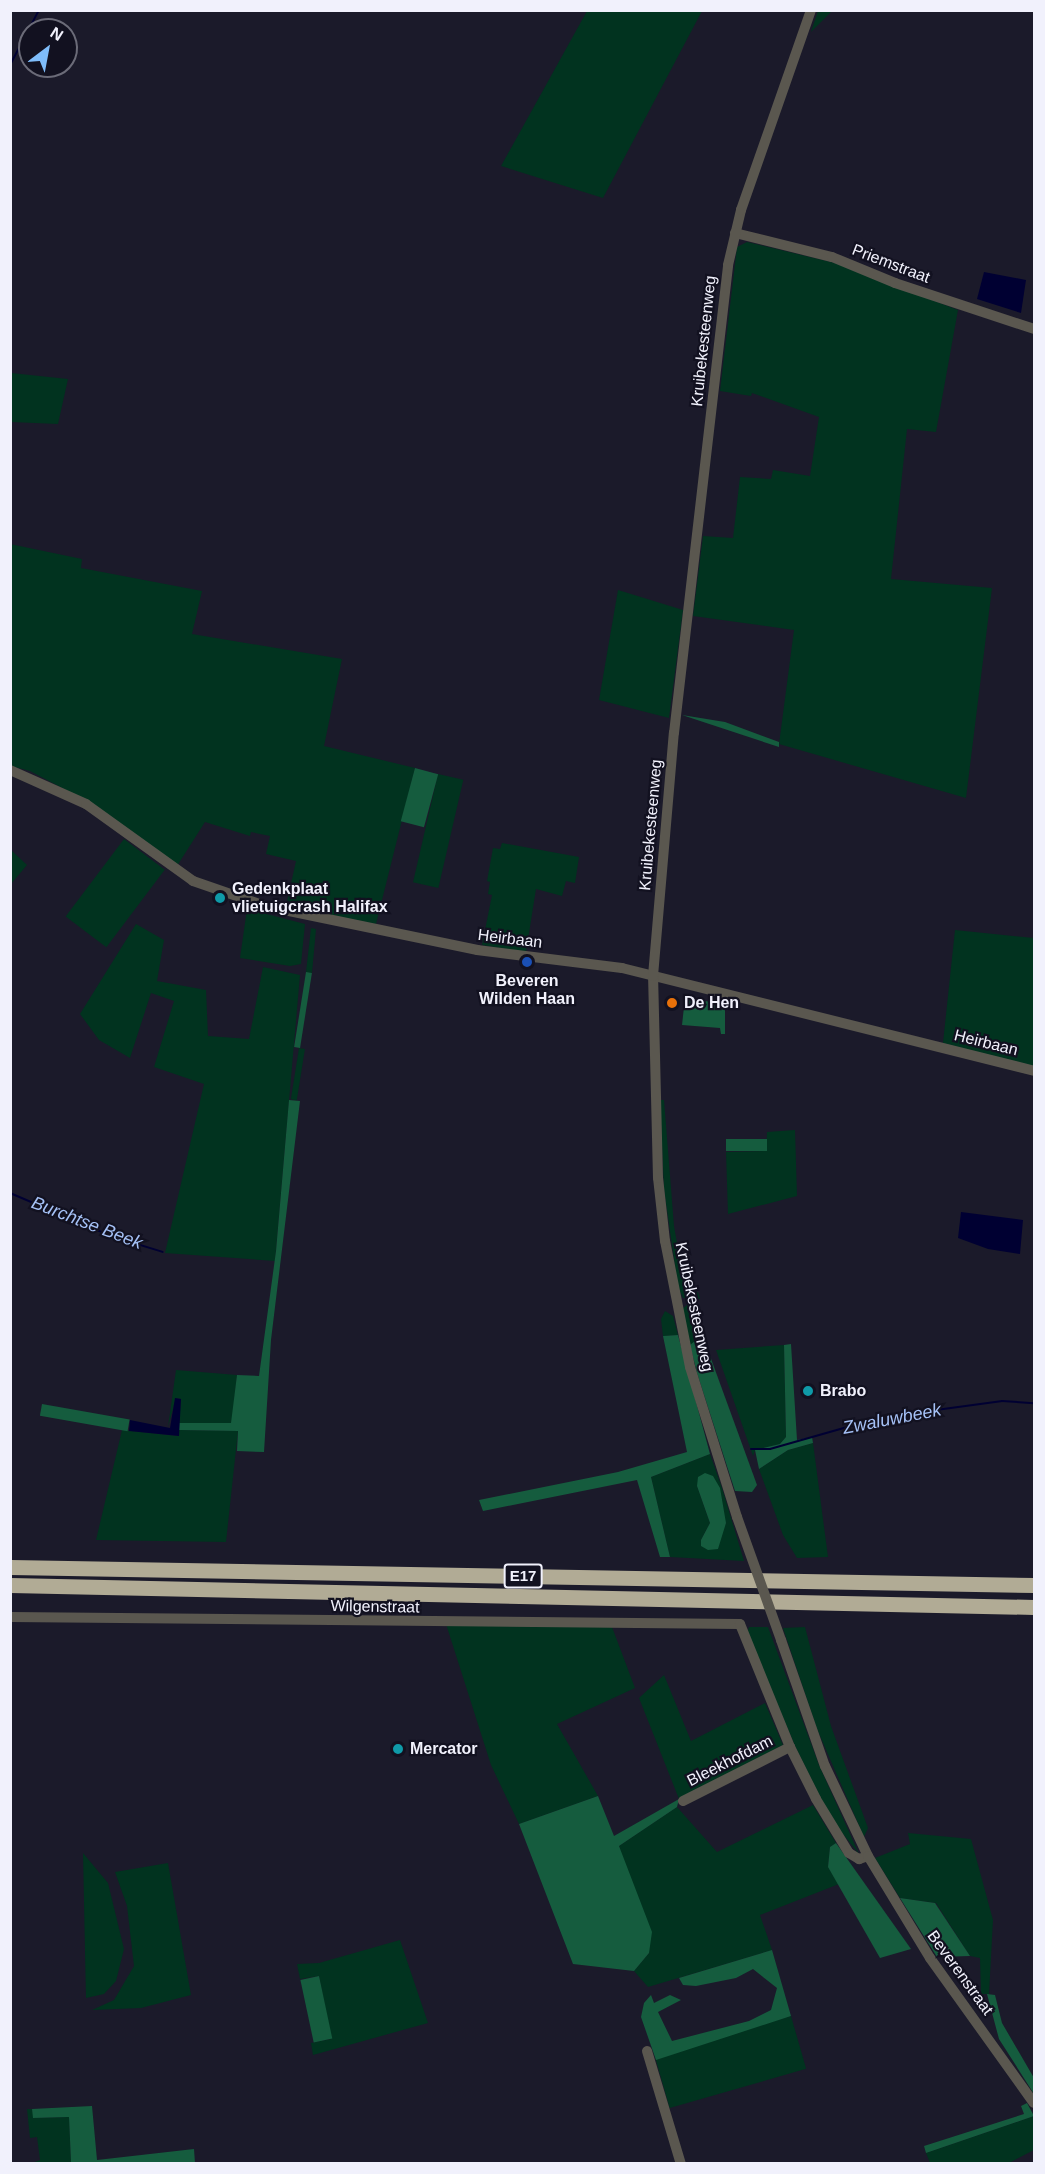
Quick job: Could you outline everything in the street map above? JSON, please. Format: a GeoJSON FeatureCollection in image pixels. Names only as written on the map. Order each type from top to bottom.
{"type":"FeatureCollection","features":[{"type":"Feature","properties":{"kind":"highway","name":"E17"},"geometry":{"type":"LineString","coordinates":[[10,1567],[1035,1585]]}},
{"type":"Feature","properties":{"kind":"highway","name":"E17"},"geometry":{"type":"LineString","coordinates":[[10,1585],[1035,1607]]}},
{"type":"Feature","properties":{"kind":"street","name":"Kruibekesteenweg"},"geometry":{"type":"LineString","coordinates":[[781,1640],[737,1517],[690,1367],[665,1241],[658,1178],[653,976],[674,733],[728,265],[735,233],[811,10]]}},
{"type":"Feature","properties":{"kind":"street","name":"Priemstraat"},"geometry":{"type":"LineString","coordinates":[[735,233],[832,257],[895,283],[1035,329]]}},
{"type":"Feature","properties":{"kind":"street","name":"Heirbaan"},"geometry":{"type":"LineString","coordinates":[[10,770],[62,790],[193,881],[230,896],[401,936],[477,950],[622,968],[1035,1071]]}},
{"type":"Feature","properties":{"kind":"street","name":"Wilgenstraat"},"geometry":{"type":"LineString","coordinates":[[10,1617],[740,1624],[789,1748]]}},
{"type":"Feature","properties":{"kind":"street","name":"Beverenstraat"},"geometry":{"type":"LineString","coordinates":[[781,1640],[825,1766],[868,1856],[930,1958],[1035,2103]]}},
{"type":"Feature","properties":{"kind":"street","name":"Bleekhofdam"},"geometry":{"type":"LineString","coordinates":[[683,1801],[789,1748]]}},
{"type":"Feature","properties":{"kind":"street"},"geometry":{"type":"LineString","coordinates":[[789,1748],[849,1852],[859,1859],[868,1856]]}},
{"type":"Feature","properties":{"kind":"street"},"geometry":{"type":"LineString","coordinates":[[647,2051],[681,2163]]}},
{"type":"Feature","properties":{"kind":"green space"},"geometry":{"type":"Polygon","coordinates":[[[587,11],[702,11],[603,198],[501,166],[587,11]]]}},
{"type":"Feature","properties":{"kind":"green space"},"geometry":{"type":"Polygon","coordinates":[[[818,11],[832,11],[811,32],[818,11]]]}},
{"type":"Feature","properties":{"kind":"green space"},"geometry":{"type":"Polygon","coordinates":[[[747,242],[835,263],[958,310],[936,432],[907,429],[891,579],[992,588],[966,798],[779,744],[794,630],[693,616],[703,536],[733,538],[740,477],[771,479],[773,470],[810,476],[819,417],[752,393],[751,396],[720,391],[737,247],[747,242]]]}},
{"type":"Feature","properties":{"kind":"green space"},"geometry":{"type":"Polygon","coordinates":[[[11,373],[68,379],[58,424],[11,422],[11,373]]]}},
{"type":"Feature","properties":{"kind":"green space"},"geometry":{"type":"Polygon","coordinates":[[[10,544],[82,559],[81,568],[202,591],[192,634],[342,659],[324,746],[415,768],[376,924],[286,906],[296,861],[266,854],[270,836],[251,832],[250,836],[205,822],[177,866],[87,801],[30,771],[11,766],[10,544]]]}},
{"type":"Feature","properties":{"kind":"green space"},"geometry":{"type":"Polygon","coordinates":[[[618,590],[683,610],[669,718],[599,700],[618,590]]]}},
{"type":"Feature","properties":{"kind":"green space"},"geometry":{"type":"Polygon","coordinates":[[[682,715],[725,722],[779,742],[779,747],[682,715]]]}},
{"type":"Feature","properties":{"kind":"green space"},"geometry":{"type":"Polygon","coordinates":[[[415,768],[438,774],[424,827],[401,821],[415,768]]]}},
{"type":"Feature","properties":{"kind":"green space"},"geometry":{"type":"Polygon","coordinates":[[[438,774],[463,780],[438,888],[413,882],[438,774]]]}},
{"type":"Feature","properties":{"kind":"green space"},"geometry":{"type":"Polygon","coordinates":[[[124,839],[165,870],[106,947],[66,916],[124,839]]]}},
{"type":"Feature","properties":{"kind":"green space"},"geometry":{"type":"Polygon","coordinates":[[[502,843],[579,857],[575,883],[566,881],[562,896],[536,889],[526,952],[482,945],[492,895],[488,894],[490,882],[487,881],[493,848],[500,849],[502,843]]]}},
{"type":"Feature","properties":{"kind":"green space"},"geometry":{"type":"Polygon","coordinates":[[[11,850],[27,865],[10,884],[11,850]]]}},
{"type":"Feature","properties":{"kind":"green space"},"geometry":{"type":"Polygon","coordinates":[[[247,909],[305,924],[301,964],[290,966],[240,958],[247,909]]]}},
{"type":"Feature","properties":{"kind":"green space"},"geometry":{"type":"Polygon","coordinates":[[[136,924],[164,940],[157,981],[206,990],[208,1036],[249,1039],[263,967],[300,975],[275,1261],[165,1253],[204,1084],[154,1067],[174,1001],[151,993],[130,1058],[99,1040],[80,1014],[136,924]]]}},
{"type":"Feature","properties":{"kind":"green space"},"geometry":{"type":"Polygon","coordinates":[[[311,928],[316,929],[312,973],[306,972],[311,928]]]}},
{"type":"Feature","properties":{"kind":"green space"},"geometry":{"type":"Polygon","coordinates":[[[955,930],[1034,938],[1034,1067],[943,1043],[955,930]]]}},
{"type":"Feature","properties":{"kind":"green space"},"geometry":{"type":"Polygon","coordinates":[[[306,972],[312,973],[300,1048],[294,1047],[306,972]]]}},
{"type":"Feature","properties":{"kind":"green space"},"geometry":{"type":"Polygon","coordinates":[[[685,998],[725,1004],[725,1034],[721,1034],[720,1028],[682,1025],[685,998]]]}},
{"type":"Feature","properties":{"kind":"green space"},"geometry":{"type":"Polygon","coordinates":[[[299,1048],[305,1049],[297,1100],[291,1099],[299,1048]]]}},
{"type":"Feature","properties":{"kind":"green space"},"geometry":{"type":"Polygon","coordinates":[[[289,1100],[300,1101],[271,1340],[264,1452],[237,1451],[238,1431],[179,1430],[179,1423],[231,1423],[237,1375],[259,1376],[276,1251],[289,1100]]]}},
{"type":"Feature","properties":{"kind":"green space"},"geometry":{"type":"Polygon","coordinates":[[[660,1100],[664,1100],[674,1226],[686,1294],[698,1292],[700,1299],[683,1298],[678,1287],[664,1189],[660,1100]]]}},
{"type":"Feature","properties":{"kind":"green space"},"geometry":{"type":"Polygon","coordinates":[[[795,1130],[797,1196],[728,1214],[726,1152],[766,1151],[767,1132],[795,1130]]]}},
{"type":"Feature","properties":{"kind":"green space"},"geometry":{"type":"Polygon","coordinates":[[[726,1139],[767,1139],[767,1151],[726,1151],[726,1139]]]}},
{"type":"Feature","properties":{"kind":"green space"},"geometry":{"type":"Polygon","coordinates":[[[687,1305],[697,1317],[706,1345],[702,1342],[690,1345],[682,1309],[687,1305]]]}},
{"type":"Feature","properties":{"kind":"green space"},"geometry":{"type":"Polygon","coordinates":[[[665,1311],[673,1316],[678,1335],[663,1336],[661,1319],[665,1311]]]}},
{"type":"Feature","properties":{"kind":"green space"},"geometry":{"type":"Polygon","coordinates":[[[678,1335],[710,1454],[651,1477],[670,1557],[660,1557],[637,1480],[483,1511],[479,1500],[618,1472],[687,1452],[663,1336],[678,1335]]]}},
{"type":"Feature","properties":{"kind":"green space"},"geometry":{"type":"Polygon","coordinates":[[[695,1341],[706,1345],[757,1485],[752,1492],[735,1491],[697,1373],[690,1345],[695,1341]]]}},
{"type":"Feature","properties":{"kind":"green space"},"geometry":{"type":"Polygon","coordinates":[[[791,1344],[797,1440],[812,1437],[813,1443],[788,1450],[759,1469],[755,1450],[780,1444],[786,1437],[784,1345],[791,1344]]]}},
{"type":"Feature","properties":{"kind":"green space"},"geometry":{"type":"Polygon","coordinates":[[[784,1345],[786,1437],[780,1444],[755,1450],[753,1456],[716,1350],[784,1345]]]}},
{"type":"Feature","properties":{"kind":"green space"},"geometry":{"type":"Polygon","coordinates":[[[176,1370],[237,1375],[232,1423],[179,1423],[181,1399],[176,1398],[168,1427],[176,1370]]]}},
{"type":"Feature","properties":{"kind":"green space"},"geometry":{"type":"Polygon","coordinates":[[[42,1404],[130,1419],[128,1431],[40,1416],[42,1404]]]}},
{"type":"Feature","properties":{"kind":"green space"},"geometry":{"type":"Polygon","coordinates":[[[122,1430],[179,1436],[179,1430],[238,1431],[226,1542],[96,1540],[122,1430]]]}},
{"type":"Feature","properties":{"kind":"green space"},"geometry":{"type":"Polygon","coordinates":[[[813,1443],[828,1557],[797,1558],[783,1535],[759,1469],[788,1450],[813,1443]]]}},
{"type":"Feature","properties":{"kind":"green space"},"geometry":{"type":"Polygon","coordinates":[[[710,1454],[744,1561],[670,1557],[651,1477],[710,1454]],[[697,1486],[710,1523],[701,1540],[718,1540],[726,1523],[697,1486]]]}},
{"type":"Feature","properties":{"kind":"green space"},"geometry":{"type":"Polygon","coordinates":[[[705,1473],[713,1476],[720,1488],[726,1523],[718,1549],[708,1550],[701,1546],[701,1540],[710,1523],[697,1486],[698,1477],[705,1473]]]}},
{"type":"Feature","properties":{"kind":"green space"},"geometry":{"type":"Polygon","coordinates":[[[446,1624],[612,1627],[635,1688],[557,1724],[598,1796],[519,1824],[491,1765],[446,1624]]]}},
{"type":"Feature","properties":{"kind":"green space"},"geometry":{"type":"Polygon","coordinates":[[[749,1627],[768,1627],[819,1765],[859,1854],[831,1819],[796,1748],[747,1633],[749,1627]]]}},
{"type":"Feature","properties":{"kind":"green space"},"geometry":{"type":"Polygon","coordinates":[[[805,1627],[831,1726],[868,1828],[864,1837],[817,1729],[783,1628],[805,1627]]]}},
{"type":"Feature","properties":{"kind":"green space"},"geometry":{"type":"Polygon","coordinates":[[[664,1675],[691,1741],[765,1703],[783,1745],[679,1799],[639,1698],[664,1675]]]}},
{"type":"Feature","properties":{"kind":"green space"},"geometry":{"type":"Polygon","coordinates":[[[598,1796],[614,1836],[679,1799],[677,1807],[619,1846],[652,1932],[649,1953],[634,1971],[573,1964],[519,1824],[598,1796]]]}},
{"type":"Feature","properties":{"kind":"green space"},"geometry":{"type":"Polygon","coordinates":[[[813,1805],[836,1843],[830,1847],[828,1867],[839,1884],[760,1915],[772,1950],[648,1987],[634,1971],[649,1953],[619,1846],[677,1807],[717,1852],[813,1805]]]}},
{"type":"Feature","properties":{"kind":"green space"},"geometry":{"type":"Polygon","coordinates":[[[908,1833],[971,1839],[993,1920],[989,1994],[981,1994],[980,1958],[970,1956],[936,1903],[900,1898],[875,1858],[910,1844],[908,1833]]]}},
{"type":"Feature","properties":{"kind":"green space"},"geometry":{"type":"Polygon","coordinates":[[[836,1843],[911,1949],[880,1958],[828,1867],[830,1847],[836,1843]]]}},
{"type":"Feature","properties":{"kind":"green space"},"geometry":{"type":"Polygon","coordinates":[[[83,1853],[108,1883],[124,1949],[116,1981],[104,1994],[86,1998],[83,1853]]]}},
{"type":"Feature","properties":{"kind":"green space"},"geometry":{"type":"Polygon","coordinates":[[[168,1863],[191,1995],[141,2008],[92,2010],[114,2000],[134,1966],[127,1906],[115,1872],[168,1863]]]}},
{"type":"Feature","properties":{"kind":"green space"},"geometry":{"type":"Polygon","coordinates":[[[900,1898],[935,1903],[970,1956],[937,1957],[900,1898]]]}},
{"type":"Feature","properties":{"kind":"green space"},"geometry":{"type":"Polygon","coordinates":[[[400,1940],[428,2023],[313,2055],[311,2043],[331,2039],[319,1976],[300,1979],[297,1964],[319,1963],[400,1940]]]}},
{"type":"Feature","properties":{"kind":"green space"},"geometry":{"type":"Polygon","coordinates":[[[772,1950],[791,2016],[656,2060],[641,2017],[644,2003],[651,1995],[654,2003],[670,1995],[681,2000],[658,2012],[672,2041],[749,2021],[771,2010],[777,1988],[753,1969],[736,1978],[696,1986],[683,1985],[679,1978],[772,1950]]]}},
{"type":"Feature","properties":{"kind":"green space"},"geometry":{"type":"Polygon","coordinates":[[[319,1976],[332,2039],[314,2043],[300,1980],[319,1976]]]}},
{"type":"Feature","properties":{"kind":"green space"},"geometry":{"type":"Polygon","coordinates":[[[987,1994],[995,1995],[1002,2023],[1034,2078],[1034,2094],[999,2039],[987,1994]]]}},
{"type":"Feature","properties":{"kind":"green space"},"geometry":{"type":"Polygon","coordinates":[[[791,2016],[806,2069],[670,2108],[655,2055],[791,2016]]]}},
{"type":"Feature","properties":{"kind":"green space"},"geometry":{"type":"Polygon","coordinates":[[[1027,2103],[1034,2116],[926,2153],[924,2146],[1024,2114],[1021,2106],[1027,2103]]]}},
{"type":"Feature","properties":{"kind":"green space"},"geometry":{"type":"Polygon","coordinates":[[[92,2106],[97,2160],[194,2149],[195,2163],[61,2163],[71,2162],[69,2117],[33,2118],[32,2109],[92,2106]]]}},
{"type":"Feature","properties":{"kind":"green space"},"geometry":{"type":"Polygon","coordinates":[[[27,2109],[32,2109],[34,2118],[69,2117],[71,2162],[32,2163],[40,2160],[37,2137],[30,2138],[27,2109]]]}},
{"type":"Feature","properties":{"kind":"green space"},"geometry":{"type":"Polygon","coordinates":[[[1034,2116],[1034,2150],[1009,2163],[930,2163],[926,2153],[1034,2116]]]}},
{"type":"Feature","properties":{"kind":"shaded area"},"geometry":{"type":"Polygon","coordinates":[[[984,272],[1026,280],[1021,313],[977,299],[984,272]]]}},
{"type":"Feature","properties":{"kind":"shaded area"},"geometry":{"type":"Polygon","coordinates":[[[961,1212],[1023,1220],[1020,1254],[988,1249],[958,1238],[961,1212]]]}},
{"type":"Feature","properties":{"kind":"shaded area"},"geometry":{"type":"Polygon","coordinates":[[[175,1398],[181,1399],[179,1436],[129,1431],[130,1420],[170,1428],[175,1398]]]}},
{"type":"Feature","properties":{"kind":"waterway"},"geometry":{"type":"LineString","coordinates":[[10,65],[39,10]]}},
{"type":"Feature","properties":{"kind":"waterway","name":"Burchtse Beek"},"geometry":{"type":"LineString","coordinates":[[10,1193],[111,1236],[163,1252]]}},
{"type":"Feature","properties":{"kind":"waterway","name":"Zwaluwbeek"},"geometry":{"type":"LineString","coordinates":[[751,1449],[770,1449],[851,1426],[936,1410],[1002,1401],[1034,1403]]}},
{"type":"Feature","properties":{"kind":"place","name":"Gedenkplaat vlietuigcrash Halifax"},"geometry":{"type":"Point","coordinates":[220,898]}},
{"type":"Feature","properties":{"kind":"place","name":"Beveren Wilden Haan"},"geometry":{"type":"Point","coordinates":[527,962]}},
{"type":"Feature","properties":{"kind":"place","name":"De Hen"},"geometry":{"type":"Point","coordinates":[672,1003]}},
{"type":"Feature","properties":{"kind":"place","name":"Brabo"},"geometry":{"type":"Point","coordinates":[808,1391]}},
{"type":"Feature","properties":{"kind":"place","name":"Mercator"},"geometry":{"type":"Point","coordinates":[398,1749]}}]}
